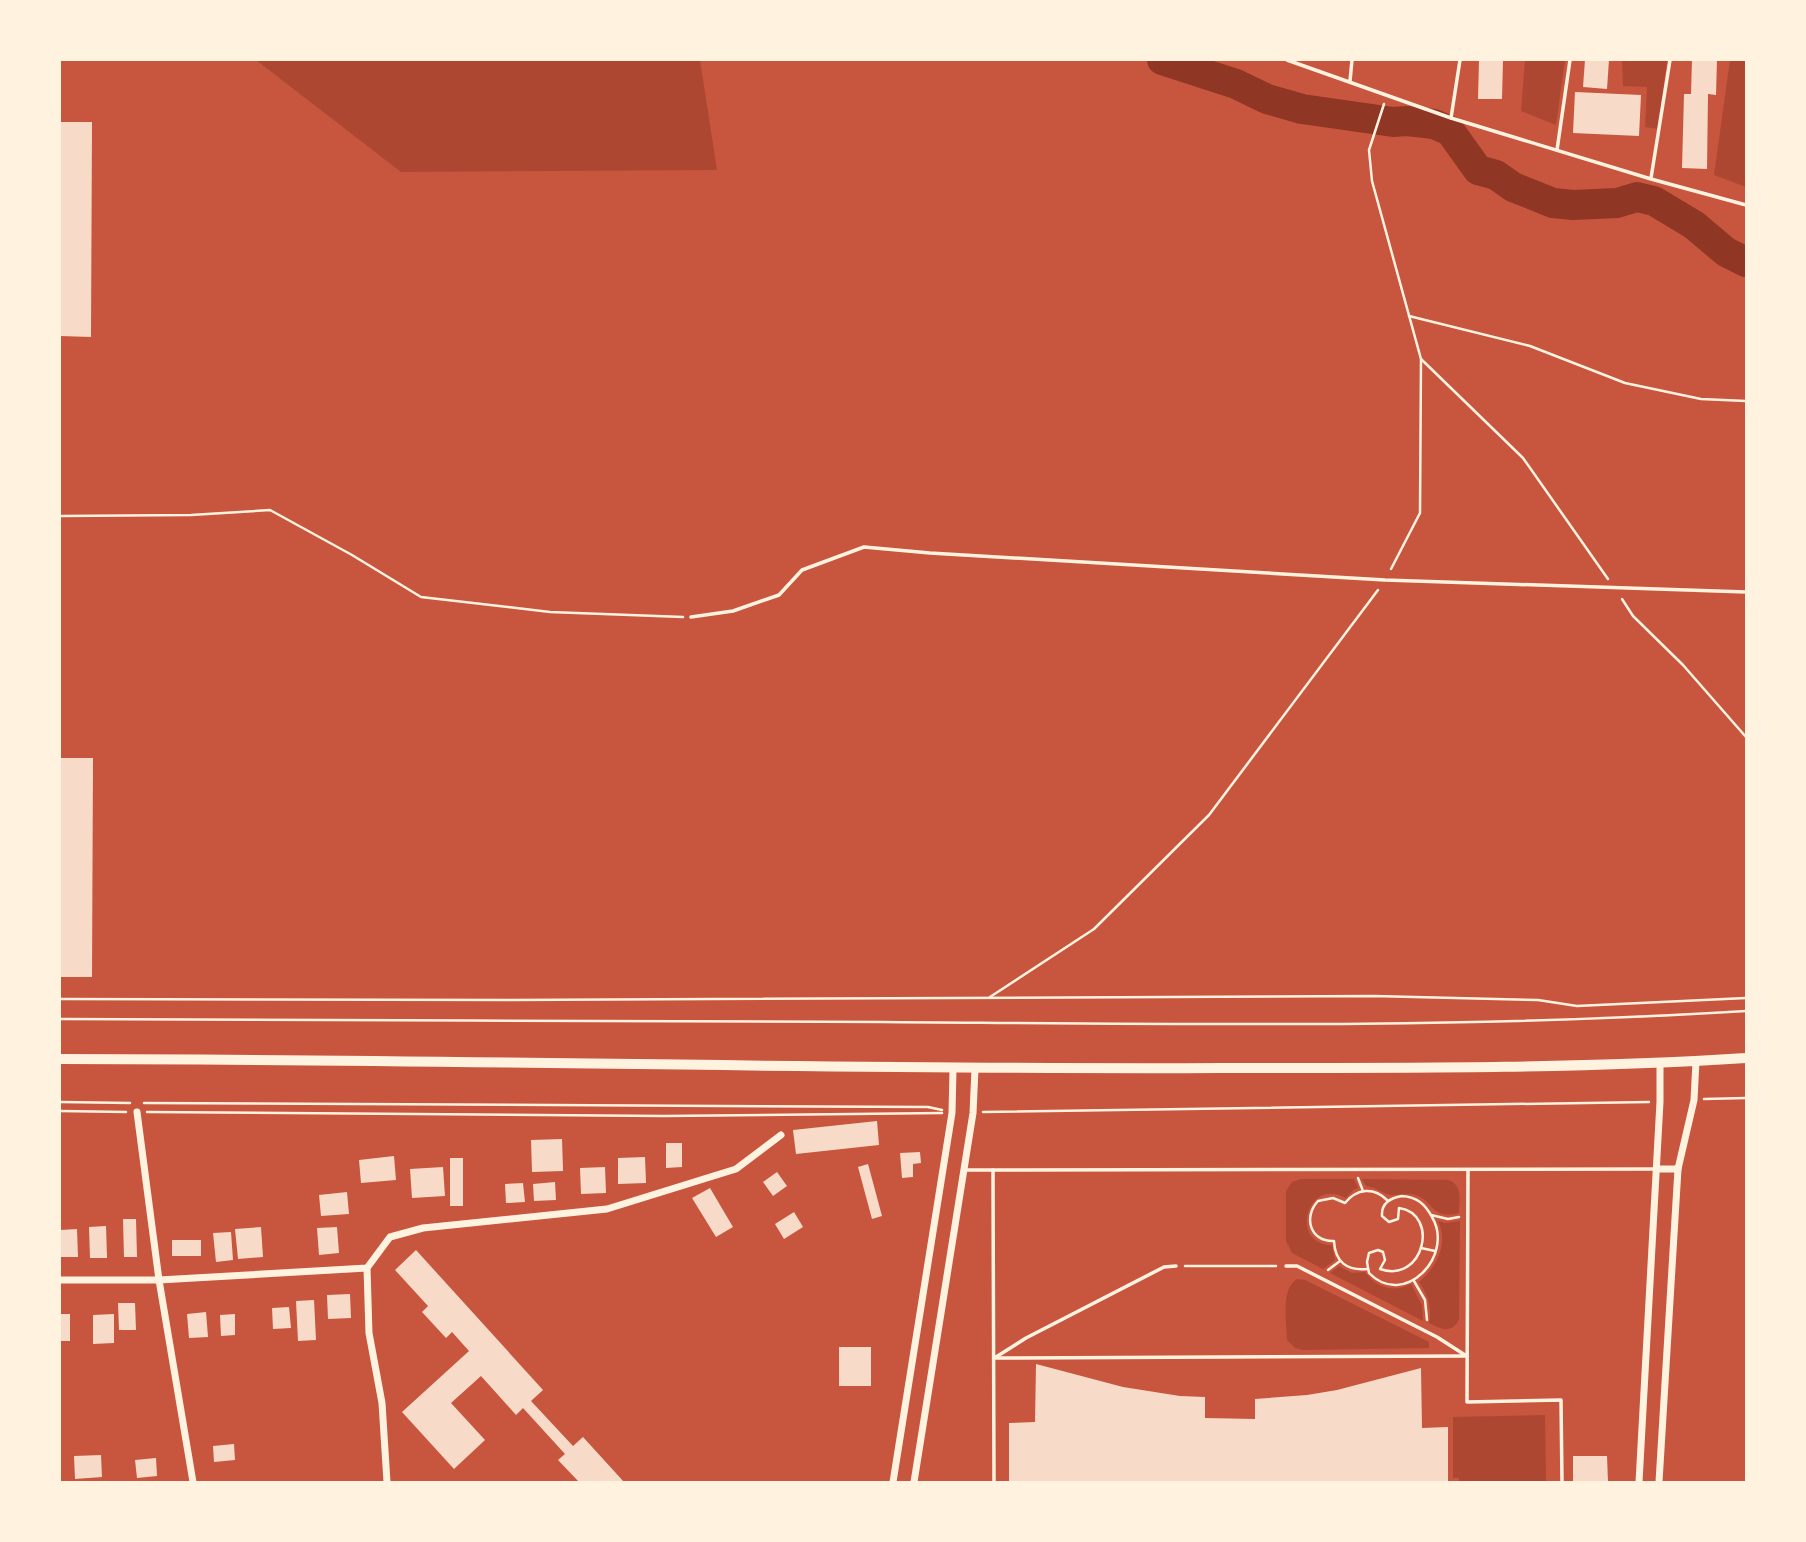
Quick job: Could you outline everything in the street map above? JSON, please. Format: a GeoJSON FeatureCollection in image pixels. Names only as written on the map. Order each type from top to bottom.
{"type":"FeatureCollection","features":[{"type":"Feature","properties":{"kind":"main road"},"geometry":{"type":"LineString","coordinates":[[60,1059],[975,1069],[1325,1068],[1660,1063],[1746,1058]]}},
{"type":"Feature","properties":{"kind":"street"},"geometry":{"type":"LineString","coordinates":[[1659,1482],[1678,1169],[1694,1100],[1696,1061]]}},
{"type":"Feature","properties":{"kind":"street"},"geometry":{"type":"LineString","coordinates":[[1639,1482],[1657,1169],[1660,1063]]}},
{"type":"Feature","properties":{"kind":"street"},"geometry":{"type":"LineString","coordinates":[[893,1482],[952,1113],[953,1069]]}},
{"type":"Feature","properties":{"kind":"street"},"geometry":{"type":"LineString","coordinates":[[914,1482],[973,1113],[975,1069]]}},
{"type":"Feature","properties":{"kind":"street"},"geometry":{"type":"LineString","coordinates":[[137,1112],[159,1280],[193,1482]]}},
{"type":"Feature","properties":{"kind":"street"},"geometry":{"type":"LineString","coordinates":[[387,1482],[382,1404],[369,1334],[367,1268],[390,1237],[423,1228],[607,1209],[736,1169],[780,1135]]}},
{"type":"Feature","properties":{"kind":"street"},"geometry":{"type":"LineString","coordinates":[[1657,1169],[1678,1169]]}},
{"type":"Feature","properties":{"kind":"street"},"geometry":{"type":"LineString","coordinates":[[60,1279],[159,1280],[367,1268]]}},
{"type":"Feature","properties":{"kind":"lane"},"geometry":{"type":"LineString","coordinates":[[1287,60],[1350,80],[1451,118],[1746,205]]}},
{"type":"Feature","properties":{"kind":"lane"},"geometry":{"type":"LineString","coordinates":[[1350,80],[1352,60]]}},
{"type":"Feature","properties":{"kind":"lane"},"geometry":{"type":"LineString","coordinates":[[1451,118],[1460,60]]}},
{"type":"Feature","properties":{"kind":"lane"},"geometry":{"type":"LineString","coordinates":[[1557,150],[1570,60]]}},
{"type":"Feature","properties":{"kind":"lane"},"geometry":{"type":"LineString","coordinates":[[1651,179],[1670,60]]}},
{"type":"Feature","properties":{"kind":"lane"},"geometry":{"type":"LineString","coordinates":[[691,617],[733,611],[779,595],[802,570],[864,547],[1385,580],[1746,592]]}},
{"type":"Feature","properties":{"kind":"lane"},"geometry":{"type":"LineString","coordinates":[[964,1170],[1657,1169]]}},
{"type":"Feature","properties":{"kind":"lane"},"geometry":{"type":"LineString","coordinates":[[993,1170],[994,1482]]}},
{"type":"Feature","properties":{"kind":"lane"},"geometry":{"type":"LineString","coordinates":[[1468,1171],[1467,1402],[1561,1400],[1562,1482]]}},
{"type":"Feature","properties":{"kind":"lane"},"geometry":{"type":"LineString","coordinates":[[994,1358],[1026,1338],[1164,1267],[1176,1266]]}},
{"type":"Feature","properties":{"kind":"lane"},"geometry":{"type":"LineString","coordinates":[[1286,1266],[1297,1266],[1423,1330],[1467,1356]]}},
{"type":"Feature","properties":{"kind":"lane"},"geometry":{"type":"LineString","coordinates":[[994,1358],[1467,1356]]}},
{"type":"Feature","properties":{"kind":"path"},"geometry":{"type":"LineString","coordinates":[[990,997],[1094,929],[1209,815],[1385,580],[1420,513],[1421,359],[1372,181],[1369,150],[1387,94]]}},
{"type":"Feature","properties":{"kind":"path"},"geometry":{"type":"LineString","coordinates":[[1409,316],[1530,346],[1625,383],[1701,399],[1746,401]]}},
{"type":"Feature","properties":{"kind":"path"},"geometry":{"type":"LineString","coordinates":[[1421,359],[1523,458],[1633,616],[1683,665],[1746,737]]}},
{"type":"Feature","properties":{"kind":"path"},"geometry":{"type":"LineString","coordinates":[[60,516],[191,515],[270,510],[421,597],[550,612],[653,618],[691,617]]}},
{"type":"Feature","properties":{"kind":"path"},"geometry":{"type":"LineString","coordinates":[[60,999],[1374,996],[1538,1000],[1577,1006],[1746,999]]}},
{"type":"Feature","properties":{"kind":"path"},"geometry":{"type":"LineString","coordinates":[[60,1019],[1271,1025],[1460,1024],[1746,1011]]}},
{"type":"Feature","properties":{"kind":"path"},"geometry":{"type":"LineString","coordinates":[[1694,1100],[1746,1098]]}},
{"type":"Feature","properties":{"kind":"path"},"geometry":{"type":"LineString","coordinates":[[60,1102],[928,1107],[952,1113]]}},
{"type":"Feature","properties":{"kind":"path"},"geometry":{"type":"LineString","coordinates":[[973,1113],[1660,1102]]}},
{"type":"Feature","properties":{"kind":"path"},"geometry":{"type":"LineString","coordinates":[[60,1111],[664,1116],[952,1113]]}},
{"type":"Feature","properties":{"kind":"path"},"geometry":{"type":"LineString","coordinates":[[1367,1269],[1350,1268],[1339,1261],[1335,1254],[1334,1241],[1320,1239],[1311,1229],[1310,1214],[1313,1207],[1325,1199],[1333,1198],[1345,1203],[1356,1192],[1378,1193],[1387,1200]]}},
{"type":"Feature","properties":{"kind":"path"},"geometry":{"type":"LineString","coordinates":[[1402,1196],[1416,1199],[1427,1208],[1438,1235],[1436,1252],[1426,1271],[1414,1280],[1400,1284],[1386,1284],[1373,1277],[1367,1269],[1367,1256],[1373,1250],[1383,1252],[1385,1260],[1380,1269],[1389,1271],[1409,1266],[1419,1256],[1422,1248],[1421,1226],[1409,1211],[1399,1208],[1398,1219],[1389,1222],[1384,1219],[1382,1211],[1387,1200],[1402,1196]]}},
{"type":"Feature","properties":{"kind":"path"},"geometry":{"type":"LineString","coordinates":[[1431,1215],[1448,1219],[1468,1214]]}},
{"type":"Feature","properties":{"kind":"path"},"geometry":{"type":"LineString","coordinates":[[1422,1248],[1436,1252]]}},
{"type":"Feature","properties":{"kind":"path"},"geometry":{"type":"LineString","coordinates":[[1319,1278],[1339,1261]]}},
{"type":"Feature","properties":{"kind":"path"},"geometry":{"type":"LineString","coordinates":[[1176,1266],[1286,1266]]}},
{"type":"Feature","properties":{"kind":"path"},"geometry":{"type":"LineString","coordinates":[[1414,1280],[1427,1307],[1428,1315],[1423,1330]]}},
{"type":"Feature","properties":{"kind":"shaded area"},"geometry":{"type":"Polygon","coordinates":[[[256,60],[700,60],[717,170],[401,172],[256,60]]]}},
{"type":"Feature","properties":{"kind":"shaded area"},"geometry":{"type":"Polygon","coordinates":[[[1525,60],[1565,60],[1556,125],[1521,111],[1525,60]]]}},
{"type":"Feature","properties":{"kind":"shaded area"},"geometry":{"type":"Polygon","coordinates":[[[1622,60],[1667,60],[1658,129],[1645,127],[1647,87],[1623,86],[1622,60]]]}},
{"type":"Feature","properties":{"kind":"shaded area"},"geometry":{"type":"Polygon","coordinates":[[[1730,60],[1746,60],[1746,187],[1714,175],[1730,60]]]}},
{"type":"Feature","properties":{"kind":"shaded area"},"geometry":{"type":"Polygon","coordinates":[[[1301,1179],[1354,1179],[1358,1188],[1346,1198],[1332,1194],[1321,1196],[1313,1203],[1308,1213],[1310,1235],[1319,1242],[1332,1245],[1335,1260],[1323,1269],[1292,1253],[1286,1241],[1286,1191],[1292,1182],[1301,1179]]]}},
{"type":"Feature","properties":{"kind":"shaded area"},"geometry":{"type":"Polygon","coordinates":[[[1362,1179],[1449,1180],[1458,1190],[1459,1213],[1443,1214],[1412,1194],[1387,1194],[1366,1186],[1362,1179]]]}},
{"type":"Feature","properties":{"kind":"shaded area"},"geometry":{"type":"Polygon","coordinates":[[[1438,1221],[1460,1221],[1459,1320],[1449,1329],[1429,1323],[1428,1301],[1419,1282],[1436,1262],[1442,1246],[1438,1221]]]}},
{"type":"Feature","properties":{"kind":"shaded area"},"geometry":{"type":"Polygon","coordinates":[[[1339,1266],[1352,1273],[1365,1272],[1374,1282],[1386,1287],[1398,1288],[1411,1284],[1422,1305],[1423,1321],[1330,1273],[1339,1266]]]}},
{"type":"Feature","properties":{"kind":"shaded area"},"geometry":{"type":"Polygon","coordinates":[[[1297,1279],[1305,1280],[1429,1342],[1429,1348],[1295,1348],[1287,1340],[1286,1298],[1288,1290],[1297,1279]]]}},
{"type":"Feature","properties":{"kind":"shaded area"},"geometry":{"type":"Polygon","coordinates":[[[1545,1415],[1546,1482],[1459,1482],[1459,1478],[1453,1478],[1453,1417],[1545,1415]]]}},
{"type":"Feature","properties":{"kind":"building"},"geometry":{"type":"Polygon","coordinates":[[[1479,60],[1503,60],[1502,99],[1478,99],[1479,60]]]}},
{"type":"Feature","properties":{"kind":"building"},"geometry":{"type":"Polygon","coordinates":[[[1585,60],[1609,60],[1607,89],[1583,87],[1585,60]]]}},
{"type":"Feature","properties":{"kind":"building"},"geometry":{"type":"Polygon","coordinates":[[[1692,60],[1717,60],[1716,95],[1708,94],[1707,169],[1682,168],[1684,94],[1691,94],[1692,60]]]}},
{"type":"Feature","properties":{"kind":"building"},"geometry":{"type":"Polygon","coordinates":[[[1575,92],[1641,95],[1639,136],[1573,133],[1575,92]]]}},
{"type":"Feature","properties":{"kind":"building"},"geometry":{"type":"Polygon","coordinates":[[[60,122],[92,122],[91,337],[60,336],[60,122]]]}},
{"type":"Feature","properties":{"kind":"building"},"geometry":{"type":"Polygon","coordinates":[[[60,758],[93,758],[92,977],[60,977],[60,758]]]}},
{"type":"Feature","properties":{"kind":"building"},"geometry":{"type":"Polygon","coordinates":[[[877,1121],[879,1145],[796,1154],[793,1130],[877,1121]]]}},
{"type":"Feature","properties":{"kind":"building"},"geometry":{"type":"Polygon","coordinates":[[[562,1139],[563,1171],[532,1172],[531,1140],[562,1139]]]}},
{"type":"Feature","properties":{"kind":"building"},"geometry":{"type":"Polygon","coordinates":[[[666,1143],[682,1143],[682,1167],[666,1168],[666,1143]]]}},
{"type":"Feature","properties":{"kind":"building"},"geometry":{"type":"Polygon","coordinates":[[[920,1152],[921,1163],[913,1164],[913,1177],[902,1178],[900,1153],[920,1152]]]}},
{"type":"Feature","properties":{"kind":"building"},"geometry":{"type":"Polygon","coordinates":[[[394,1156],[396,1180],[361,1183],[359,1160],[394,1156]]]}},
{"type":"Feature","properties":{"kind":"building"},"geometry":{"type":"Polygon","coordinates":[[[645,1157],[646,1183],[618,1184],[618,1158],[645,1157]]]}},
{"type":"Feature","properties":{"kind":"building"},"geometry":{"type":"Polygon","coordinates":[[[450,1158],[463,1158],[463,1206],[450,1206],[450,1158]]]}},
{"type":"Feature","properties":{"kind":"building"},"geometry":{"type":"Polygon","coordinates":[[[868,1164],[882,1216],[872,1219],[858,1167],[868,1164]]]}},
{"type":"Feature","properties":{"kind":"building"},"geometry":{"type":"Polygon","coordinates":[[[443,1167],[445,1196],[412,1198],[410,1169],[443,1167]]]}},
{"type":"Feature","properties":{"kind":"building"},"geometry":{"type":"Polygon","coordinates":[[[605,1167],[606,1193],[581,1194],[580,1168],[605,1167]]]}},
{"type":"Feature","properties":{"kind":"building"},"geometry":{"type":"Polygon","coordinates":[[[777,1172],[787,1186],[773,1196],[763,1182],[777,1172]]]}},
{"type":"Feature","properties":{"kind":"building"},"geometry":{"type":"Polygon","coordinates":[[[555,1182],[556,1200],[534,1201],[533,1184],[555,1182]]]}},
{"type":"Feature","properties":{"kind":"building"},"geometry":{"type":"Polygon","coordinates":[[[523,1183],[525,1202],[506,1203],[505,1184],[523,1183]]]}},
{"type":"Feature","properties":{"kind":"building"},"geometry":{"type":"Polygon","coordinates":[[[710,1188],[733,1227],[716,1237],[692,1198],[710,1188]]]}},
{"type":"Feature","properties":{"kind":"building"},"geometry":{"type":"Polygon","coordinates":[[[347,1192],[349,1214],[321,1216],[319,1195],[347,1192]]]}},
{"type":"Feature","properties":{"kind":"building"},"geometry":{"type":"Polygon","coordinates":[[[794,1212],[803,1227],[784,1239],[775,1224],[794,1212]]]}},
{"type":"Feature","properties":{"kind":"building"},"geometry":{"type":"Polygon","coordinates":[[[123,1219],[136,1219],[137,1257],[124,1257],[123,1219]]]}},
{"type":"Feature","properties":{"kind":"building"},"geometry":{"type":"Polygon","coordinates":[[[106,1226],[107,1258],[90,1258],[89,1227],[106,1226]]]}},
{"type":"Feature","properties":{"kind":"building"},"geometry":{"type":"Polygon","coordinates":[[[261,1227],[263,1257],[238,1259],[235,1229],[261,1227]]]}},
{"type":"Feature","properties":{"kind":"building"},"geometry":{"type":"Polygon","coordinates":[[[337,1227],[339,1253],[319,1255],[317,1228],[337,1227]]]}},
{"type":"Feature","properties":{"kind":"building"},"geometry":{"type":"Polygon","coordinates":[[[77,1229],[78,1257],[60,1257],[60,1230],[77,1229]]]}},
{"type":"Feature","properties":{"kind":"building"},"geometry":{"type":"Polygon","coordinates":[[[231,1232],[233,1260],[216,1262],[213,1233],[231,1232]]]}},
{"type":"Feature","properties":{"kind":"building"},"geometry":{"type":"Polygon","coordinates":[[[172,1240],[201,1240],[201,1256],[172,1256],[172,1240]]]}},
{"type":"Feature","properties":{"kind":"building"},"geometry":{"type":"Polygon","coordinates":[[[416,1250],[543,1390],[531,1401],[573,1446],[583,1437],[624,1482],[579,1482],[558,1460],[565,1454],[523,1408],[516,1415],[481,1376],[451,1403],[485,1440],[454,1469],[402,1412],[469,1351],[452,1332],[446,1338],[422,1312],[428,1306],[395,1270],[416,1250]]]}},
{"type":"Feature","properties":{"kind":"building"},"geometry":{"type":"Polygon","coordinates":[[[350,1294],[351,1318],[328,1319],[327,1295],[350,1294]]]}},
{"type":"Feature","properties":{"kind":"building"},"geometry":{"type":"Polygon","coordinates":[[[314,1300],[316,1340],[298,1341],[296,1301],[314,1300]]]}},
{"type":"Feature","properties":{"kind":"building"},"geometry":{"type":"Polygon","coordinates":[[[118,1303],[135,1303],[136,1330],[119,1330],[118,1303]]]}},
{"type":"Feature","properties":{"kind":"building"},"geometry":{"type":"Polygon","coordinates":[[[289,1307],[291,1328],[273,1329],[272,1308],[289,1307]]]}},
{"type":"Feature","properties":{"kind":"building"},"geometry":{"type":"Polygon","coordinates":[[[206,1312],[208,1337],[189,1338],[187,1314],[206,1312]]]}},
{"type":"Feature","properties":{"kind":"building"},"geometry":{"type":"Polygon","coordinates":[[[60,1314],[70,1314],[70,1341],[60,1341],[60,1314]]]}},
{"type":"Feature","properties":{"kind":"building"},"geometry":{"type":"Polygon","coordinates":[[[114,1314],[114,1343],[93,1344],[93,1315],[114,1314]]]}},
{"type":"Feature","properties":{"kind":"building"},"geometry":{"type":"Polygon","coordinates":[[[235,1314],[235,1335],[221,1336],[220,1315],[235,1314]]]}},
{"type":"Feature","properties":{"kind":"building"},"geometry":{"type":"Polygon","coordinates":[[[839,1347],[871,1347],[871,1386],[839,1386],[839,1347]]]}},
{"type":"Feature","properties":{"kind":"building"},"geometry":{"type":"Polygon","coordinates":[[[1036,1364],[1123,1387],[1205,1397],[1205,1418],[1255,1419],[1255,1399],[1337,1390],[1421,1368],[1422,1428],[1448,1427],[1448,1482],[1009,1482],[1009,1423],[1035,1422],[1036,1364]]]}},
{"type":"Feature","properties":{"kind":"building"},"geometry":{"type":"Polygon","coordinates":[[[234,1444],[235,1460],[214,1462],[213,1446],[234,1444]]]}},
{"type":"Feature","properties":{"kind":"building"},"geometry":{"type":"Polygon","coordinates":[[[101,1455],[102,1477],[75,1479],[74,1456],[101,1455]]]}},
{"type":"Feature","properties":{"kind":"building"},"geometry":{"type":"Polygon","coordinates":[[[1573,1456],[1607,1456],[1608,1482],[1573,1482],[1573,1456]]]}},
{"type":"Feature","properties":{"kind":"building"},"geometry":{"type":"Polygon","coordinates":[[[156,1458],[157,1476],[137,1478],[135,1460],[156,1458]]]}},
{"type":"Feature","properties":{"kind":"waterway"},"geometry":{"type":"LineString","coordinates":[[1162,60],[1236,84],[1267,99],[1302,109],[1393,122],[1434,124],[1450,131],[1478,170],[1496,175],[1513,187],[1553,203],[1573,205],[1617,203],[1637,197],[1654,201],[1694,225],[1726,252],[1746,262]]}}]}
